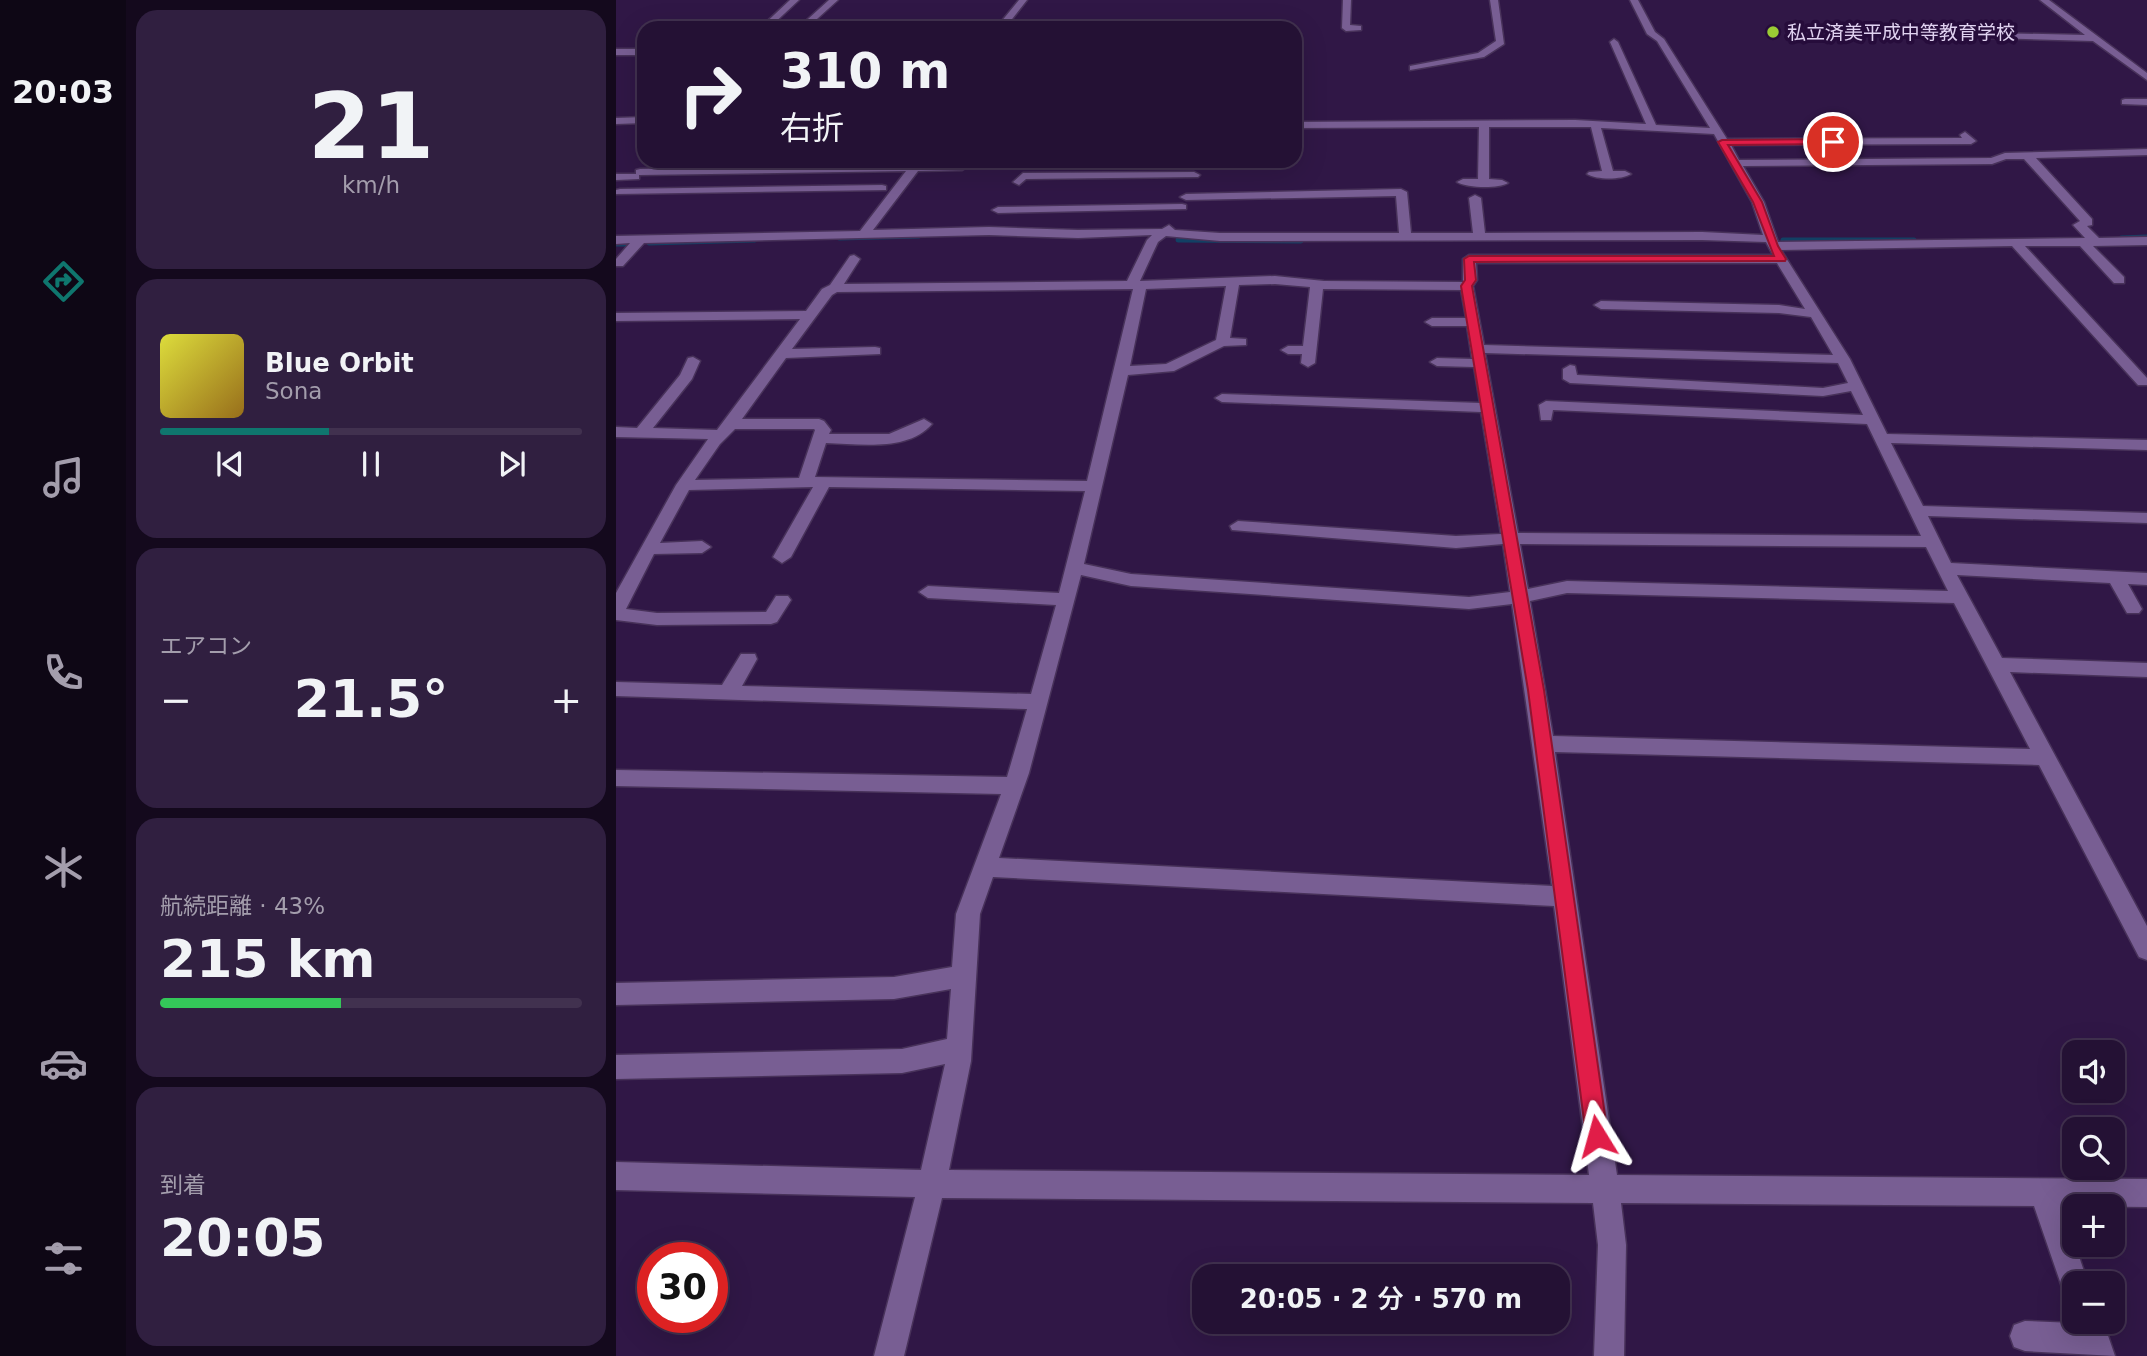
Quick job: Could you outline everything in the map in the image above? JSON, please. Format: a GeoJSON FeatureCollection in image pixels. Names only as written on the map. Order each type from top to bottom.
{"type":"FeatureCollection","features":[{"type":"Feature","properties":{"kind":"street"},"geometry":{"type":"LineString","coordinates":[[810,21],[834,0]]}},
{"type":"Feature","properties":{"kind":"street"},"geometry":{"type":"LineString","coordinates":[[1006,21],[1023,0]]}},
{"type":"Feature","properties":{"kind":"street"},"geometry":{"type":"LineString","coordinates":[[1348,0],[1346,28],[1358,28]]}},
{"type":"Feature","properties":{"kind":"street"},"geometry":{"type":"LineString","coordinates":[[1413,68],[1472,58],[1497,46],[1502,40],[1494,0]]}},
{"type":"Feature","properties":{"kind":"street"},"geometry":{"type":"LineString","coordinates":[[1634,0],[1651,34],[1660,39],[1682,71],[1758,202],[1775,248],[1843,359],[1945,569],[2147,949]]}},
{"type":"Feature","properties":{"kind":"street"},"geometry":{"type":"LineString","coordinates":[[2044,0],[2147,78]]}},
{"type":"Feature","properties":{"kind":"street"},"geometry":{"type":"LineString","coordinates":[[771,21],[788,4]]}},
{"type":"Feature","properties":{"kind":"street"},"geometry":{"type":"LineString","coordinates":[[1334,13],[1347,13]]}},
{"type":"Feature","properties":{"kind":"street"},"geometry":{"type":"LineString","coordinates":[[1994,36],[2095,38]]}},
{"type":"Feature","properties":{"kind":"street"},"geometry":{"type":"LineString","coordinates":[[1615,46],[1652,127]]}},
{"type":"Feature","properties":{"kind":"street"},"geometry":{"type":"LineString","coordinates":[[1615,46],[1630,48]]}},
{"type":"Feature","properties":{"kind":"street"},"geometry":{"type":"LineString","coordinates":[[1626,68],[1641,68]]}},
{"type":"Feature","properties":{"kind":"street"},"geometry":{"type":"LineString","coordinates":[[1639,97],[1653,97]]}},
{"type":"Feature","properties":{"kind":"street"},"geometry":{"type":"LineString","coordinates":[[2125,102],[2147,102]]}},
{"type":"Feature","properties":{"kind":"street"},"geometry":{"type":"LineString","coordinates":[[616,121],[637,121]]}},
{"type":"Feature","properties":{"kind":"street"},"geometry":{"type":"LineString","coordinates":[[1483,183],[1484,124]]}},
{"type":"Feature","properties":{"kind":"street"},"geometry":{"type":"LineString","coordinates":[[1302,125],[1595,124],[1715,131]]}},
{"type":"Feature","properties":{"kind":"street"},"geometry":{"type":"LineString","coordinates":[[1595,124],[1608,174]]}},
{"type":"Feature","properties":{"kind":"street"},"geometry":{"type":"LineString","coordinates":[[1722,142],[1971,141],[1965,135]]}},
{"type":"Feature","properties":{"kind":"street"},"geometry":{"type":"LineString","coordinates":[[1735,163],[1913,166],[1992,161],[2000,156],[2147,152]]}},
{"type":"Feature","properties":{"kind":"street"},"geometry":{"type":"LineString","coordinates":[[2027,155],[2088,222],[2079,225],[2119,280]]}},
{"type":"Feature","properties":{"kind":"street"},"geometry":{"type":"LineString","coordinates":[[618,194],[644,168]]}},
{"type":"Feature","properties":{"kind":"street"},"geometry":{"type":"LineString","coordinates":[[616,177],[827,168]]}},
{"type":"Feature","properties":{"kind":"street"},"geometry":{"type":"LineString","coordinates":[[862,236],[919,168]]}},
{"type":"Feature","properties":{"kind":"street"},"geometry":{"type":"LineString","coordinates":[[889,1356],[932,1184],[959,1049],[968,914],[1014,786],[1039,702],[1122,371],[1136,285],[1153,240],[1176,221],[1196,170],[1023,176],[1019,182]]}},
{"type":"Feature","properties":{"kind":"street"},"geometry":{"type":"LineString","coordinates":[[1593,174],[1625,174]]}},
{"type":"Feature","properties":{"kind":"street"},"geometry":{"type":"LineString","coordinates":[[1463,183],[1502,183]]}},
{"type":"Feature","properties":{"kind":"street"},"geometry":{"type":"LineString","coordinates":[[618,194],[758,186],[873,186]]}},
{"type":"Feature","properties":{"kind":"street"},"geometry":{"type":"LineString","coordinates":[[998,210],[1401,192],[1405,235]]}},
{"type":"Feature","properties":{"kind":"street"},"geometry":{"type":"LineString","coordinates":[[1475,198],[1479,235]]}},
{"type":"Feature","properties":{"kind":"street"},"geometry":{"type":"LineString","coordinates":[[616,240],[989,231],[1068,234],[1164,232],[1220,237],[1702,236],[1775,248]]}},
{"type":"Feature","properties":{"kind":"street"},"geometry":{"type":"LineString","coordinates":[[619,263],[640,240]]}},
{"type":"Feature","properties":{"kind":"street"},"geometry":{"type":"LineString","coordinates":[[1609,1356],[1612,1245],[1605,1189],[1543,744],[1467,286],[1471,280],[1469,259],[1775,248],[2147,241]]}},
{"type":"Feature","properties":{"kind":"street"},"geometry":{"type":"LineString","coordinates":[[2016,244],[2145,382]]}},
{"type":"Feature","properties":{"kind":"street"},"geometry":{"type":"LineString","coordinates":[[835,288],[854,259]]}},
{"type":"Feature","properties":{"kind":"street"},"geometry":{"type":"LineString","coordinates":[[782,600],[771,618],[657,619],[616,612],[685,485],[827,292],[835,288],[1136,285],[1275,280],[1317,284],[1467,286]]}},
{"type":"Feature","properties":{"kind":"street"},"geometry":{"type":"LineString","coordinates":[[1222,342],[1233,281]]}},
{"type":"Feature","properties":{"kind":"street"},"geometry":{"type":"LineString","coordinates":[[1288,350],[1309,356],[1317,284]]}},
{"type":"Feature","properties":{"kind":"street"},"geometry":{"type":"LineString","coordinates":[[2069,302],[2089,302]]}},
{"type":"Feature","properties":{"kind":"street"},"geometry":{"type":"LineString","coordinates":[[1601,306],[1727,303],[1815,314]]}},
{"type":"Feature","properties":{"kind":"street"},"geometry":{"type":"LineString","coordinates":[[616,317],[810,315]]}},
{"type":"Feature","properties":{"kind":"street"},"geometry":{"type":"LineString","coordinates":[[1432,322],[1473,322]]}},
{"type":"Feature","properties":{"kind":"street"},"geometry":{"type":"LineString","coordinates":[[1122,371],[1168,368],[1222,342],[1241,342]]}},
{"type":"Feature","properties":{"kind":"street"},"geometry":{"type":"LineString","coordinates":[[782,354],[875,351]]}},
{"type":"Feature","properties":{"kind":"street"},"geometry":{"type":"LineString","coordinates":[[1437,362],[1479,356],[1843,359]]}},
{"type":"Feature","properties":{"kind":"street"},"geometry":{"type":"LineString","coordinates":[[641,433],[687,376],[692,361]]}},
{"type":"Feature","properties":{"kind":"street"},"geometry":{"type":"LineString","coordinates":[[1570,369],[1570,379],[1650,377],[1761,383],[1823,392],[1857,386]]}},
{"type":"Feature","properties":{"kind":"street"},"geometry":{"type":"LineString","coordinates":[[2120,382],[2145,382]]}},
{"type":"Feature","properties":{"kind":"street"},"geometry":{"type":"LineString","coordinates":[[1355,403],[1357,387]]}},
{"type":"Feature","properties":{"kind":"street"},"geometry":{"type":"LineString","coordinates":[[1222,398],[1488,408]]}},
{"type":"Feature","properties":{"kind":"street"},"geometry":{"type":"LineString","coordinates":[[1546,417],[1546,405],[1639,416],[1745,421],[1872,421]]}},
{"type":"Feature","properties":{"kind":"street"},"geometry":{"type":"LineString","coordinates":[[616,432],[819,424],[823,430],[805,482]]}},
{"type":"Feature","properties":{"kind":"street"},"geometry":{"type":"LineString","coordinates":[[821,438],[895,437],[914,433],[924,424]]}},
{"type":"Feature","properties":{"kind":"street"},"geometry":{"type":"LineString","coordinates":[[1880,438],[2147,445]]}},
{"type":"Feature","properties":{"kind":"street"},"geometry":{"type":"LineString","coordinates":[[685,485],[824,482],[1092,486]]}},
{"type":"Feature","properties":{"kind":"street"},"geometry":{"type":"LineString","coordinates":[[782,557],[824,482]]}},
{"type":"Feature","properties":{"kind":"street"},"geometry":{"type":"LineString","coordinates":[[1919,511],[2147,518]]}},
{"type":"Feature","properties":{"kind":"street"},"geometry":{"type":"LineString","coordinates":[[1238,526],[1268,520],[1479,542],[1510,538],[1932,542]]}},
{"type":"Feature","properties":{"kind":"street"},"geometry":{"type":"LineString","coordinates":[[649,549],[702,547]]}},
{"type":"Feature","properties":{"kind":"street"},"geometry":{"type":"LineString","coordinates":[[1073,567],[1131,580],[1469,603],[1520,597],[1567,587],[1679,598],[1825,602],[1960,597]]}},
{"type":"Feature","properties":{"kind":"street"},"geometry":{"type":"LineString","coordinates":[[1945,569],[2147,579]]}},
{"type":"Feature","properties":{"kind":"street"},"geometry":{"type":"LineString","coordinates":[[2115,577],[2133,609]]}},
{"type":"Feature","properties":{"kind":"street"},"geometry":{"type":"LineString","coordinates":[[928,592],[1066,599]]}},
{"type":"Feature","properties":{"kind":"street"},"geometry":{"type":"LineString","coordinates":[[728,692],[748,659]]}},
{"type":"Feature","properties":{"kind":"street"},"geometry":{"type":"LineString","coordinates":[[1996,665],[2142,670],[2147,687]]}},
{"type":"Feature","properties":{"kind":"street"},"geometry":{"type":"LineString","coordinates":[[616,689],[1039,702]]}},
{"type":"Feature","properties":{"kind":"street"},"geometry":{"type":"LineString","coordinates":[[1543,744],[2045,757]]}},
{"type":"Feature","properties":{"kind":"street"},"geometry":{"type":"LineString","coordinates":[[616,778],[1014,786]]}},
{"type":"Feature","properties":{"kind":"street"},"geometry":{"type":"LineString","coordinates":[[984,867],[1564,897]]}},
{"type":"Feature","properties":{"kind":"street"},"geometry":{"type":"LineString","coordinates":[[616,994],[894,988],[964,976]]}},
{"type":"Feature","properties":{"kind":"street"},"geometry":{"type":"LineString","coordinates":[[616,1067],[902,1061],[959,1049]]}},
{"type":"Feature","properties":{"kind":"street"},"geometry":{"type":"LineString","coordinates":[[616,1176],[932,1184],[2147,1193]]}},
{"type":"Feature","properties":{"kind":"street"},"geometry":{"type":"LineString","coordinates":[[2043,1192],[2070,1271]]}},
{"type":"Feature","properties":{"kind":"street"},"geometry":{"type":"LineString","coordinates":[[2025,1336],[2094,1339]]}},
{"type":"Feature","properties":{"kind":"waterway"},"geometry":{"type":"LineString","coordinates":[[839,238],[919,236]]}},
{"type":"Feature","properties":{"kind":"waterway"},"geometry":{"type":"LineString","coordinates":[[2121,238],[2147,237]]}},
{"type":"Feature","properties":{"kind":"waterway"},"geometry":{"type":"LineString","coordinates":[[649,243],[755,240]]}},
{"type":"Feature","properties":{"kind":"waterway"},"geometry":{"type":"LineString","coordinates":[[1178,240],[1301,241]]}},
{"type":"Feature","properties":{"kind":"waterway"},"geometry":{"type":"LineString","coordinates":[[1783,240],[1914,240]]}},
{"type":"Feature","properties":{"kind":"waterway"},"geometry":{"type":"LineString","coordinates":[[616,244],[626,244]]}},
{"type":"Feature","properties":{"kind":"place","name":"私立済美平成中等教育学校"},"geometry":{"type":"Point","coordinates":[1773,32]}},
{"type":"Feature","properties":{"kind":"route"},"geometry":{"type":"LineString","coordinates":[[1597,1136],[1536,690],[1467,286],[1471,280],[1469,259],[1781,259],[1773,246],[1758,202],[1722,142],[1833,142]]}}]}
